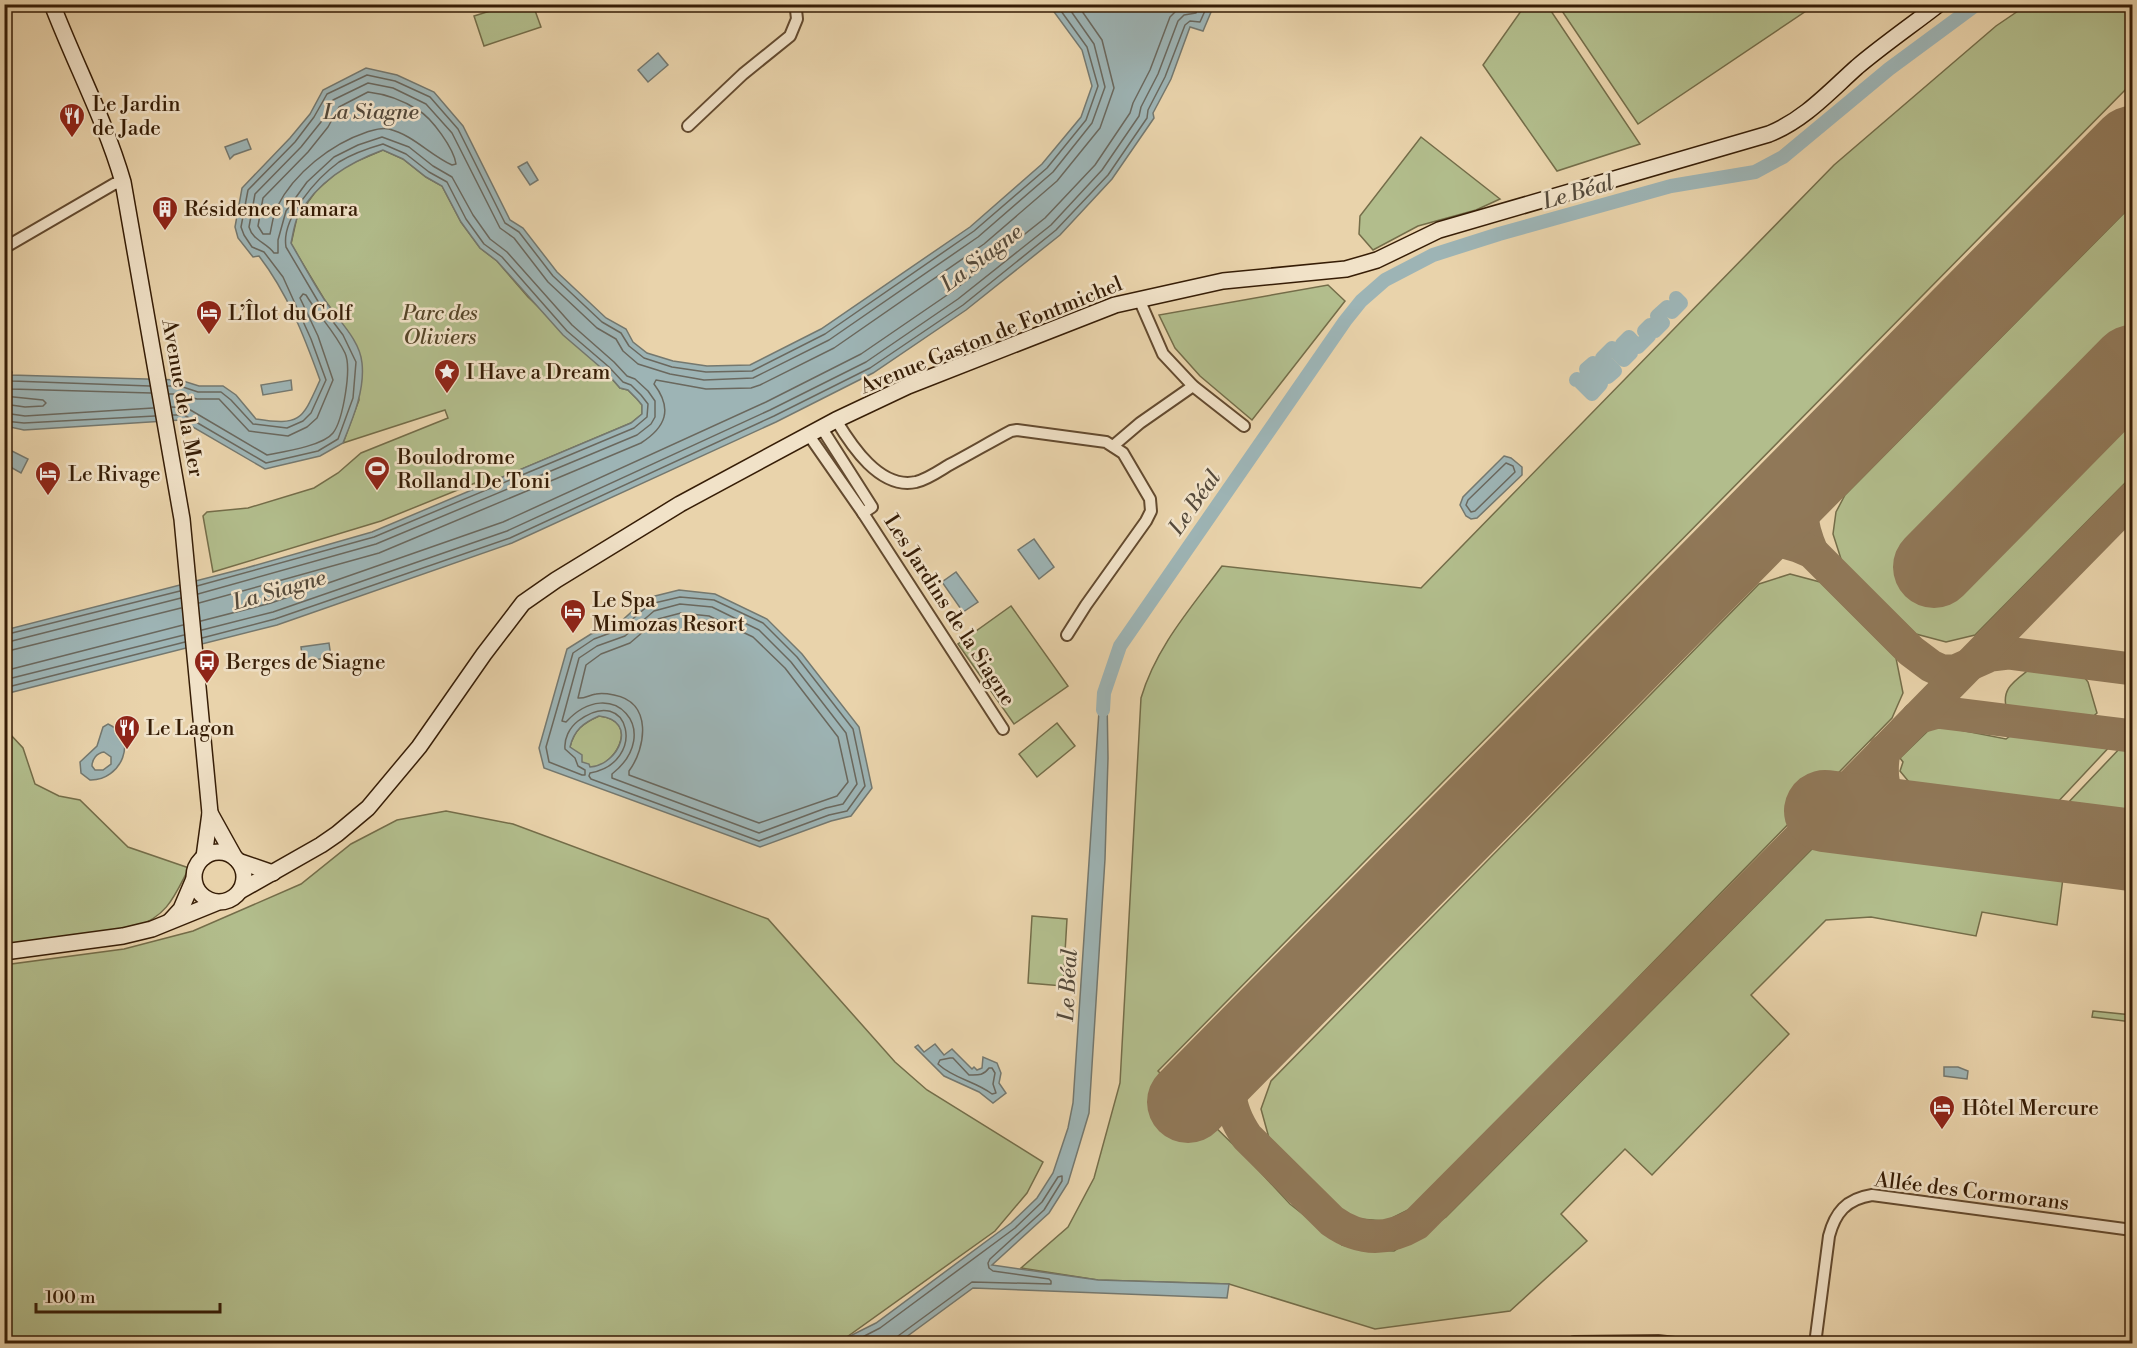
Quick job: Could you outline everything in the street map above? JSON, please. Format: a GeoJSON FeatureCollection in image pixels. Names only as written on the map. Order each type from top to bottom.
{"type":"FeatureCollection","features":[{"type":"Feature","properties":{"kind":"main road","name":"Avenue de la Mer"},"geometry":{"type":"LineString","coordinates":[[52,4],[100,116],[123,182],[182,519],[210,813]]}},
{"type":"Feature","properties":{"kind":"main road","name":"Avenue Gaston de Fontmichel"},"geometry":{"type":"LineString","coordinates":[[240,891],[337,834],[368,808],[419,747],[523,603],[556,580],[680,504],[815,430],[908,386],[1092,313],[1139,299],[1223,281],[1346,269],[1377,260],[1439,230],[1769,134],[1798,119],[1859,66],[1939,4]]}},
{"type":"Feature","properties":{"kind":"main road"},"geometry":{"type":"LineString","coordinates":[[204,857],[210,813]]}},
{"type":"Feature","properties":{"kind":"main road"},"geometry":{"type":"LineString","coordinates":[[4,952],[123,936],[165,925],[216,903],[230,900],[240,891],[244,876],[210,813]]}},
{"type":"Feature","properties":{"kind":"main road"},"geometry":{"type":"LineString","coordinates":[[216,903],[204,898],[195,887],[195,867],[204,857],[219,852],[273,873]]}},
{"type":"Feature","properties":{"kind":"main road"},"geometry":{"type":"LineString","coordinates":[[165,925],[181,909],[194,880]]}},
{"type":"Feature","properties":{"kind":"street"},"geometry":{"type":"LineString","coordinates":[[688,126],[743,74],[790,36],[797,19],[793,4]]}},
{"type":"Feature","properties":{"kind":"street"},"geometry":{"type":"LineString","coordinates":[[4,248],[114,184],[123,182]]}},
{"type":"Feature","properties":{"kind":"street"},"geometry":{"type":"LineString","coordinates":[[1139,299],[1163,354],[1193,387],[1244,426]]}},
{"type":"Feature","properties":{"kind":"street"},"geometry":{"type":"LineString","coordinates":[[1113,446],[1140,423],[1193,387]]}},
{"type":"Feature","properties":{"kind":"street"},"geometry":{"type":"LineString","coordinates":[[836,420],[858,455],[871,467],[884,475],[907,482],[925,478],[1017,430],[1106,442],[1123,453],[1150,499],[1151,511],[1141,529],[1086,605],[1068,636]]}},
{"type":"Feature","properties":{"kind":"street","name":"Les Jardins de la Siagne"},"geometry":{"type":"LineString","coordinates":[[815,430],[873,507],[863,513],[1003,729]]}},
{"type":"Feature","properties":{"kind":"street","name":"Allée des Cormorans"},"geometry":{"type":"LineString","coordinates":[[1815,1344],[1828,1236],[1833,1220],[1840,1210],[1848,1202],[1858,1198],[1872,1195],[2133,1230]]}},
{"type":"Feature","properties":{"kind":"street"},"geometry":{"type":"LineString","coordinates":[[1574,1342],[1658,1341],[1683,1344]]}},
{"type":"Feature","properties":{"kind":"green space"},"geometry":{"type":"Polygon","coordinates":[[[509,5],[533,5],[541,27],[484,46],[474,16],[509,5]]]}},
{"type":"Feature","properties":{"kind":"green space"},"geometry":{"type":"Polygon","coordinates":[[[1531,5],[1547,5],[1640,144],[1557,171],[1483,65],[1521,11],[1531,5]]]}},
{"type":"Feature","properties":{"kind":"green space"},"geometry":{"type":"Polygon","coordinates":[[[1558,5],[1815,5],[1638,124],[1558,5]]]}},
{"type":"Feature","properties":{"kind":"green space"},"geometry":{"type":"Polygon","coordinates":[[[2027,5],[2132,5],[2132,83],[1158,1071],[1250,1161],[1290,1204],[1342,1245],[1366,1250],[1394,1251],[1446,1217],[1814,847],[1828,842],[1860,843],[2057,868],[2063,878],[2057,925],[1982,912],[1976,936],[1871,917],[1826,920],[1751,995],[1789,1034],[1652,1175],[1625,1149],[1561,1214],[1587,1241],[1510,1311],[1375,1329],[1229,1284],[1098,1280],[1021,1268],[1068,1227],[1094,1178],[1120,1083],[1141,698],[1165,645],[1222,566],[1421,588],[1834,165],[1996,26],[2027,5]]]}},
{"type":"Feature","properties":{"kind":"green space"},"geometry":{"type":"Polygon","coordinates":[[[1421,137],[1500,199],[1476,210],[1418,226],[1373,250],[1359,234],[1360,216],[1421,137]]]}},
{"type":"Feature","properties":{"kind":"green space","name":"Parc des Oliviers"},"geometry":{"type":"Polygon","coordinates":[[[383,150],[403,159],[442,186],[461,222],[480,248],[497,261],[528,297],[620,388],[628,390],[637,399],[642,405],[642,414],[631,423],[477,488],[475,483],[381,521],[213,572],[203,516],[207,512],[248,508],[314,488],[338,473],[361,453],[448,418],[445,410],[343,443],[359,400],[348,332],[324,299],[291,244],[297,217],[316,191],[343,167],[383,150]]]}},
{"type":"Feature","properties":{"kind":"green space"},"geometry":{"type":"Polygon","coordinates":[[[2132,205],[2132,476],[1975,635],[1946,642],[1916,634],[1842,562],[1833,534],[1836,512],[1845,495],[2132,205]]]}},
{"type":"Feature","properties":{"kind":"green space"},"geometry":{"type":"Polygon","coordinates":[[[1328,285],[1345,301],[1252,420],[1200,376],[1175,348],[1159,315],[1328,285]]]}},
{"type":"Feature","properties":{"kind":"green space"},"geometry":{"type":"Polygon","coordinates":[[[1790,574],[1820,582],[1896,658],[1903,693],[1892,718],[1414,1207],[1386,1221],[1346,1218],[1269,1138],[1261,1109],[1271,1081],[1759,584],[1790,574]]]}},
{"type":"Feature","properties":{"kind":"green space"},"geometry":{"type":"Polygon","coordinates":[[[1011,606],[1068,686],[1014,724],[958,644],[1011,606]]]}},
{"type":"Feature","properties":{"kind":"green space"},"geometry":{"type":"Polygon","coordinates":[[[2031,668],[2081,673],[2088,682],[2097,713],[2088,721],[2007,711],[2005,703],[2007,691],[2031,668]]]}},
{"type":"Feature","properties":{"kind":"green space"},"geometry":{"type":"Polygon","coordinates":[[[599,716],[612,720],[620,727],[621,735],[614,754],[598,766],[590,767],[581,762],[570,747],[580,728],[599,716]]]}},
{"type":"Feature","properties":{"kind":"green space"},"geometry":{"type":"Polygon","coordinates":[[[1057,723],[1075,746],[1037,777],[1019,754],[1057,723]]]}},
{"type":"Feature","properties":{"kind":"green space"},"geometry":{"type":"Polygon","coordinates":[[[4,725],[23,748],[35,784],[59,796],[80,800],[128,847],[189,868],[169,904],[156,917],[136,927],[5,944],[4,725]]]}},
{"type":"Feature","properties":{"kind":"green space"},"geometry":{"type":"Polygon","coordinates":[[[1934,725],[2006,739],[2018,730],[2113,743],[2055,805],[1922,789],[1909,782],[1900,771],[1903,762],[1900,758],[1934,725]]]}},
{"type":"Feature","properties":{"kind":"green space"},"geometry":{"type":"Polygon","coordinates":[[[2122,746],[2132,747],[2132,815],[2065,806],[2122,746]]]}},
{"type":"Feature","properties":{"kind":"green space"},"geometry":{"type":"Polygon","coordinates":[[[446,811],[513,824],[768,919],[895,1062],[927,1090],[1043,1162],[1027,1193],[995,1231],[844,1339],[790,1344],[5,1343],[4,965],[124,949],[193,931],[301,884],[351,844],[397,820],[446,811]]]}},
{"type":"Feature","properties":{"kind":"green space"},"geometry":{"type":"Polygon","coordinates":[[[1032,916],[1067,919],[1063,986],[1028,983],[1032,916]]]}},
{"type":"Feature","properties":{"kind":"green space"},"geometry":{"type":"Polygon","coordinates":[[[2093,1011],[2132,1015],[2132,1022],[2092,1017],[2093,1011]]]}},
{"type":"Feature","properties":{"kind":"water","name":"La Siagne"},"geometry":{"type":"Polygon","coordinates":[[[1118,4],[1121,6],[1126,4],[1214,5],[1203,31],[1190,27],[1171,79],[1153,113],[1154,118],[1112,179],[1060,235],[966,310],[873,373],[776,422],[512,543],[277,625],[5,694],[5,630],[246,568],[372,532],[631,423],[642,414],[642,405],[637,399],[628,390],[620,388],[606,372],[563,335],[497,261],[480,248],[461,222],[442,186],[403,159],[383,150],[346,168],[314,193],[298,216],[291,243],[324,299],[352,337],[360,354],[362,383],[360,394],[343,443],[320,456],[265,469],[181,420],[24,430],[5,426],[5,371],[12,372],[11,375],[180,380],[199,386],[223,386],[236,395],[256,419],[291,420],[304,412],[320,380],[301,331],[279,285],[259,256],[253,257],[238,238],[235,227],[242,188],[310,114],[323,90],[366,68],[397,75],[434,92],[463,126],[510,220],[523,228],[557,272],[606,318],[626,329],[633,342],[647,353],[673,361],[707,366],[750,365],[821,329],[970,227],[1042,164],[1081,117],[1092,86],[1082,50],[1049,5],[1118,4]]]}},
{"type":"Feature","properties":{"kind":"water"},"geometry":{"type":"Polygon","coordinates":[[[658,53],[668,65],[648,82],[638,70],[658,53]]]}},
{"type":"Feature","properties":{"kind":"water"},"geometry":{"type":"Polygon","coordinates":[[[247,139],[251,149],[234,155],[230,159],[225,147],[247,139]]]}},
{"type":"Feature","properties":{"kind":"water"},"geometry":{"type":"Polygon","coordinates":[[[527,162],[538,180],[530,185],[518,167],[527,162]]]}},
{"type":"Feature","properties":{"kind":"water"},"geometry":{"type":"Polygon","coordinates":[[[291,380],[292,390],[263,395],[261,385],[291,380]]]}},
{"type":"Feature","properties":{"kind":"water"},"geometry":{"type":"Polygon","coordinates":[[[4,447],[28,459],[21,473],[5,464],[4,447]]]}},
{"type":"Feature","properties":{"kind":"water"},"geometry":{"type":"Polygon","coordinates":[[[1504,456],[1511,458],[1522,467],[1522,475],[1477,518],[1471,519],[1466,516],[1460,505],[1463,497],[1504,456]]]}},
{"type":"Feature","properties":{"kind":"water"},"geometry":{"type":"Polygon","coordinates":[[[1034,539],[1054,567],[1039,579],[1018,550],[1034,539]]]}},
{"type":"Feature","properties":{"kind":"water"},"geometry":{"type":"Polygon","coordinates":[[[956,572],[978,602],[963,612],[942,582],[956,572]]]}},
{"type":"Feature","properties":{"kind":"water"},"geometry":{"type":"Polygon","coordinates":[[[679,590],[715,594],[767,619],[802,654],[859,727],[872,788],[851,816],[760,847],[544,768],[539,748],[567,649],[591,634],[618,624],[647,598],[679,590]],[[599,716],[588,721],[574,736],[570,747],[582,755],[582,762],[589,764],[590,767],[609,759],[620,742],[619,725],[611,719],[599,716]]]}},
{"type":"Feature","properties":{"kind":"water"},"geometry":{"type":"Polygon","coordinates":[[[329,643],[331,657],[303,662],[301,647],[329,643]]]}},
{"type":"Feature","properties":{"kind":"water"},"geometry":{"type":"Polygon","coordinates":[[[1104,693],[1107,696],[1108,758],[1105,859],[1089,1113],[1068,1183],[1049,1213],[992,1265],[1098,1280],[1229,1284],[1227,1298],[973,1288],[898,1343],[812,1343],[844,1339],[876,1323],[1011,1223],[1037,1198],[1053,1173],[1068,1128],[1073,1103],[1100,696],[1104,693]]]}},
{"type":"Feature","properties":{"kind":"water"},"geometry":{"type":"Polygon","coordinates":[[[108,724],[118,730],[125,748],[123,758],[110,774],[90,780],[81,773],[80,762],[97,746],[103,727],[108,724]],[[104,752],[99,754],[92,766],[95,770],[103,770],[111,764],[111,757],[104,752]]]}},
{"type":"Feature","properties":{"kind":"water"},"geometry":{"type":"Polygon","coordinates":[[[935,1044],[944,1055],[952,1049],[972,1069],[982,1068],[983,1057],[997,1063],[1001,1073],[999,1083],[1006,1093],[993,1103],[979,1092],[944,1076],[915,1047],[918,1045],[924,1052],[935,1044]]]}},
{"type":"Feature","properties":{"kind":"water"},"geometry":{"type":"Polygon","coordinates":[[[1944,1067],[1958,1067],[1968,1071],[1967,1079],[1944,1076],[1944,1067]]]}},
{"type":"Feature","properties":{"kind":"waterway","name":"Le Béal"},"geometry":{"type":"LineString","coordinates":[[1103,710],[1104,693],[1120,646],[1345,321],[1361,301],[1385,280],[1433,255],[1499,234],[1671,186],[1755,172],[1783,157],[1889,69],[1977,4]]}},
{"type":"Feature","properties":{"kind":"waterway"},"geometry":{"type":"LineString","coordinates":[[1576,380],[1592,394],[1601,384],[1586,369],[1593,363],[1608,377],[1615,371],[1602,358],[1612,348],[1624,360],[1631,353],[1622,344],[1629,337],[1638,347],[1649,336],[1644,331],[1650,325],[1655,331],[1663,323],[1657,316],[1667,307],[1672,312],[1681,303],[1676,298]]}},
{"type":"Feature","properties":{"kind":"taxiway"},"geometry":{"type":"LineString","coordinates":[[1812,552],[1804,528],[1802,508],[1817,466]]}},
{"type":"Feature","properties":{"kind":"taxiway"},"geometry":{"type":"LineString","coordinates":[[1255,1034],[1234,1072],[1230,1096],[1238,1122],[1247,1137],[1332,1221],[1342,1228],[1363,1235],[1384,1236],[1395,1234],[1416,1224],[2132,499]]}},
{"type":"Feature","properties":{"kind":"taxiway"},"geometry":{"type":"LineString","coordinates":[[1718,566],[1742,550],[1764,541],[1780,541],[1812,552],[1911,651],[1942,671],[1955,671],[1991,655],[2008,653],[2132,669]]}},
{"type":"Feature","properties":{"kind":"taxiway"},"geometry":{"type":"LineString","coordinates":[[1917,718],[1938,712],[2132,736]]}},
{"type":"Feature","properties":{"kind":"taxiway"},"geometry":{"type":"LineString","coordinates":[[1884,751],[1882,775],[1887,794],[1899,809],[1918,823]]}},
{"type":"Feature","properties":{"kind":"runway"},"geometry":{"type":"LineString","coordinates":[[1188,1102],[2132,147]]}},
{"type":"Feature","properties":{"kind":"runway"},"geometry":{"type":"LineString","coordinates":[[1934,567],[2132,366]]}},
{"type":"Feature","properties":{"kind":"runway"},"geometry":{"type":"LineString","coordinates":[[1825,811],[2132,850]]}},
{"type":"Feature","properties":{"kind":"place","name":"Le Jardin de Jade"},"geometry":{"type":"Point","coordinates":[72,139]}},
{"type":"Feature","properties":{"kind":"place","name":"Résidence Tamara"},"geometry":{"type":"Point","coordinates":[165,232]}},
{"type":"Feature","properties":{"kind":"place","name":"L’Îlot du Golf"},"geometry":{"type":"Point","coordinates":[209,336]}},
{"type":"Feature","properties":{"kind":"place","name":"I Have a Dream"},"geometry":{"type":"Point","coordinates":[447,395]}},
{"type":"Feature","properties":{"kind":"place","name":"Boulodrome Rolland De Toni"},"geometry":{"type":"Point","coordinates":[377,492]}},
{"type":"Feature","properties":{"kind":"place","name":"Le Rivage"},"geometry":{"type":"Point","coordinates":[48,497]}},
{"type":"Feature","properties":{"kind":"place","name":"Le Spa Mimozas Resort"},"geometry":{"type":"Point","coordinates":[573,635]}},
{"type":"Feature","properties":{"kind":"place","name":"Berges de Siagne"},"geometry":{"type":"Point","coordinates":[207,685]}},
{"type":"Feature","properties":{"kind":"place","name":"Le Lagon"},"geometry":{"type":"Point","coordinates":[127,751]}},
{"type":"Feature","properties":{"kind":"place","name":"Hôtel Mercure"},"geometry":{"type":"Point","coordinates":[1942,1131]}}]}
